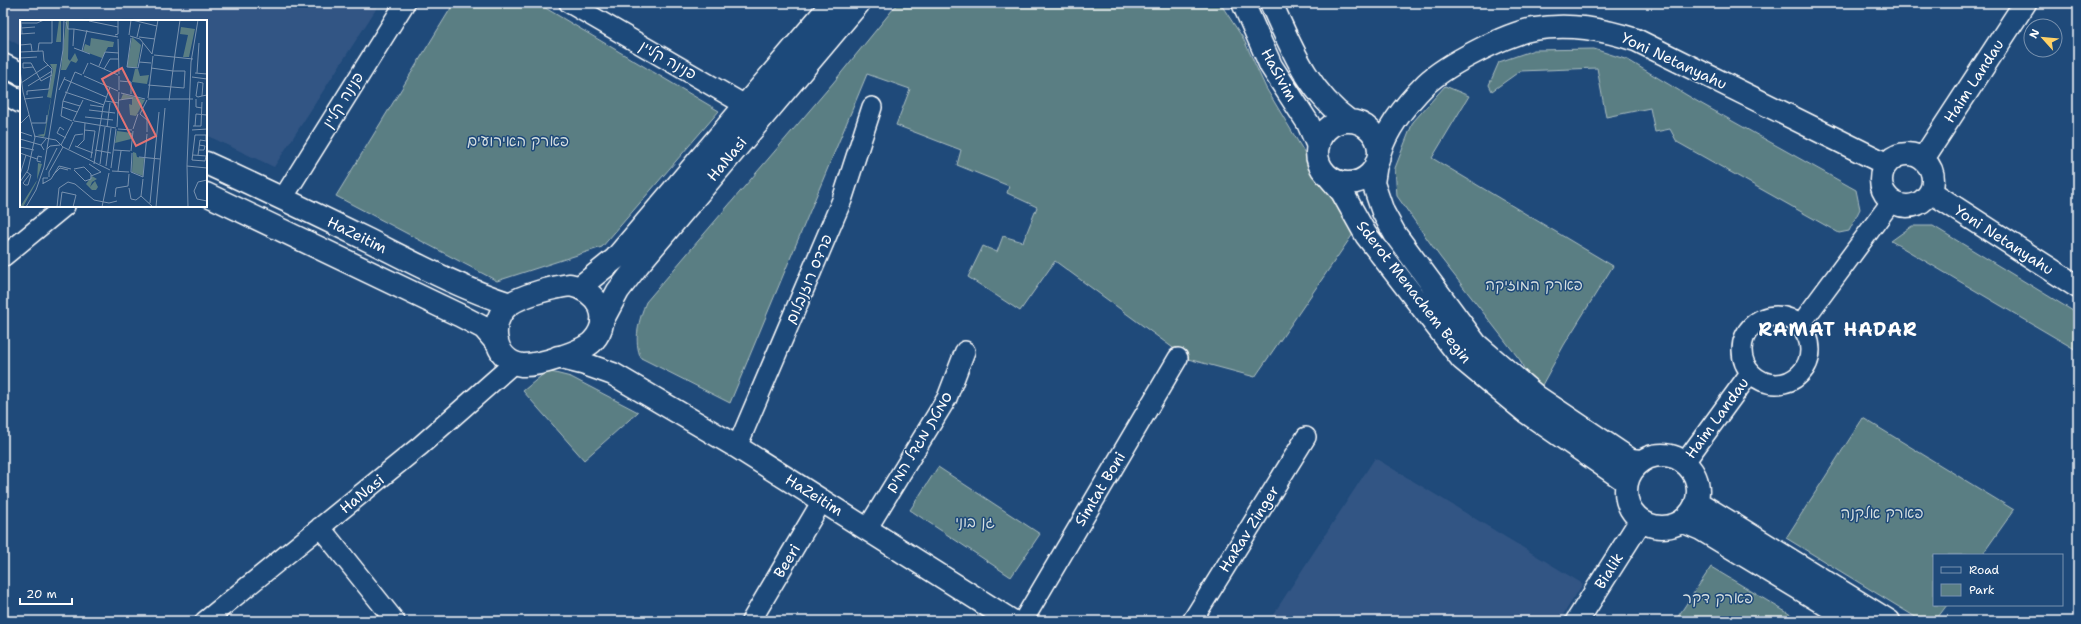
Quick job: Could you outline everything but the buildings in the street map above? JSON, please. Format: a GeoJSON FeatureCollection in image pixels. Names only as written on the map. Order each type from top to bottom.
{"type":"FeatureCollection","features":[{"type":"Feature","properties":{"kind":"street","name":"פנינה קליין"},"geometry":{"type":"LineString","coordinates":[[283,198],[405,3]]}},
{"type":"Feature","properties":{"kind":"street","name":"פנינה קליין"},"geometry":{"type":"LineString","coordinates":[[569,3],[745,105]]}},
{"type":"Feature","properties":{"kind":"street","name":"HaNasi"},"geometry":{"type":"LineString","coordinates":[[580,287],[614,259],[832,3]]}},
{"type":"Feature","properties":{"kind":"street","name":"HaNasi"},"geometry":{"type":"LineString","coordinates":[[602,321],[618,291],[647,253],[859,3]]}},
{"type":"Feature","properties":{"kind":"street","name":"HaSivim"},"geometry":{"type":"LineString","coordinates":[[1243,3],[1271,66],[1308,123],[1318,146]]}},
{"type":"Feature","properties":{"kind":"street","name":"HaSivim"},"geometry":{"type":"LineString","coordinates":[[1271,3],[1294,54],[1307,77],[1326,102],[1355,123]]}},
{"type":"Feature","properties":{"kind":"street","name":"Haim Landau"},"geometry":{"type":"LineString","coordinates":[[1923,159],[2025,3]]}},
{"type":"Feature","properties":{"kind":"street","name":"Yoni Netanyahu"},"geometry":{"type":"LineString","coordinates":[[1378,159],[1389,130],[1416,95],[1427,83],[1461,60],[1511,35],[1534,29],[1583,27],[1610,32],[1636,40],[1886,164]]}},
{"type":"Feature","properties":{"kind":"street"},"geometry":{"type":"LineString","coordinates":[[3,65],[20,74]]}},
{"type":"Feature","properties":{"kind":"street"},"geometry":{"type":"LineString","coordinates":[[3,92],[20,101]]}},
{"type":"Feature","properties":{"kind":"street","name":"Yoni Netanyahu"},"geometry":{"type":"LineString","coordinates":[[1355,123],[1387,114],[1416,95]]}},
{"type":"Feature","properties":{"kind":"street","name":"פרדס רוזנבלום"},"geometry":{"type":"LineString","coordinates":[[737,447],[842,200],[872,107]]}},
{"type":"Feature","properties":{"kind":"street"},"geometry":{"type":"LineString","coordinates":[[1341,122],[1355,123],[1375,136],[1378,159],[1364,179],[1356,182],[1342,182],[1329,177],[1320,165],[1317,156],[1318,146],[1326,131],[1341,122]]}},
{"type":"Feature","properties":{"kind":"street"},"geometry":{"type":"LineString","coordinates":[[1906,153],[1915,154],[1923,159],[1929,165],[1933,174],[1933,183],[1930,192],[1918,204],[1909,207],[1900,206],[1891,202],[1882,190],[1880,181],[1881,172],[1886,164],[1897,155],[1906,153]]}},
{"type":"Feature","properties":{"kind":"street","name":"Sderot Menachem Begin"},"geometry":{"type":"LineString","coordinates":[[1378,159],[1373,183],[1376,195],[1395,234],[1476,344],[1536,396],[1631,460],[1641,462]]}},
{"type":"Feature","properties":{"kind":"street","name":"HaZeitim"},"geometry":{"type":"LineString","coordinates":[[207,163],[283,198],[446,279],[510,304]]}},
{"type":"Feature","properties":{"kind":"street","name":"Sderot Menachem Begin"},"geometry":{"type":"LineString","coordinates":[[1329,177],[1342,192],[1366,235],[1462,359],[1526,412],[1627,482]]}},
{"type":"Feature","properties":{"kind":"street","name":"Yoni Netanyahu"},"geometry":{"type":"LineString","coordinates":[[1930,192],[2078,287]]}},
{"type":"Feature","properties":{"kind":"street","name":"HaZeitim"},"geometry":{"type":"LineString","coordinates":[[207,194],[484,328],[496,342]]}},
{"type":"Feature","properties":{"kind":"street"},"geometry":{"type":"LineString","coordinates":[[1800,325],[1891,202]]}},
{"type":"Feature","properties":{"kind":"street"},"geometry":{"type":"LineString","coordinates":[[3,257],[64,207]]}},
{"type":"Feature","properties":{"kind":"street"},"geometry":{"type":"LineString","coordinates":[[570,285],[580,287],[589,292],[597,300],[601,309],[602,321],[599,332],[593,342],[584,348],[532,365],[515,362],[502,352],[496,342],[495,331],[497,320],[502,311],[510,304],[560,286],[570,285]]}},
{"type":"Feature","properties":{"kind":"street"},"geometry":{"type":"LineString","coordinates":[[1783,316],[1800,325],[1806,333],[1811,352],[1808,362],[1802,372],[1793,380],[1782,384],[1771,384],[1759,380],[1750,373],[1745,364],[1742,353],[1743,342],[1747,332],[1754,324],[1764,318],[1783,316]]}},
{"type":"Feature","properties":{"kind":"street","name":"HaZeitim"},"geometry":{"type":"LineString","coordinates":[[593,342],[601,364],[613,374],[737,447],[1012,621]]}},
{"type":"Feature","properties":{"kind":"street","name":"סמטת מגדל המים"},"geometry":{"type":"LineString","coordinates":[[867,529],[947,398],[965,351]]}},
{"type":"Feature","properties":{"kind":"street","name":"HaZeitim"},"geometry":{"type":"LineString","coordinates":[[558,357],[582,363],[613,374]]}},
{"type":"Feature","properties":{"kind":"street","name":"Simtat Boni"},"geometry":{"type":"LineString","coordinates":[[1022,621],[1178,358]]}},
{"type":"Feature","properties":{"kind":"street","name":"HaNasi"},"geometry":{"type":"LineString","coordinates":[[204,621],[420,446],[515,362]]}},
{"type":"Feature","properties":{"kind":"street","name":"Haim Landau"},"geometry":{"type":"LineString","coordinates":[[1684,462],[1750,373]]}},
{"type":"Feature","properties":{"kind":"street","name":"HaRav Zinger"},"geometry":{"type":"LineString","coordinates":[[1192,621],[1306,437]]}},
{"type":"Feature","properties":{"kind":"street"},"geometry":{"type":"LineString","coordinates":[[1663,455],[1674,457],[1684,462],[1692,470],[1697,480],[1699,491],[1691,513],[1682,521],[1672,526],[1661,527],[1650,525],[1641,520],[1633,512],[1628,503],[1626,492],[1627,482],[1632,470],[1641,462],[1652,456],[1663,455]]}},
{"type":"Feature","properties":{"kind":"street","name":"Beeri"},"geometry":{"type":"LineString","coordinates":[[751,621],[822,501]]}},
{"type":"Feature","properties":{"kind":"street"},"geometry":{"type":"LineString","coordinates":[[1696,502],[1889,621]]}},
{"type":"Feature","properties":{"kind":"street","name":"Bialik"},"geometry":{"type":"LineString","coordinates":[[1577,621],[1641,520]]}},
{"type":"Feature","properties":{"kind":"street"},"geometry":{"type":"LineString","coordinates":[[1682,521],[1701,529],[1853,621]]}},
{"type":"Feature","properties":{"kind":"street"},"geometry":{"type":"LineString","coordinates":[[320,527],[395,621]]}},
{"type":"Feature","properties":{"kind":"shaded area"},"geometry":{"type":"Polygon","coordinates":[[[3,3],[380,3],[274,167],[207,135],[207,20],[20,20],[20,45],[3,36],[3,3]]]}},
{"type":"Feature","properties":{"kind":"shaded area"},"geometry":{"type":"Polygon","coordinates":[[[1375,458],[1583,584],[1559,621],[1269,621],[1375,458]]]}},
{"type":"Feature","properties":{"kind":"green space","name":"פארק האירועים"},"geometry":{"type":"Polygon","coordinates":[[[454,3],[537,3],[719,111],[602,247],[497,281],[336,196],[454,3]]]}},
{"type":"Feature","properties":{"kind":"green space"},"geometry":{"type":"Polygon","coordinates":[[[898,3],[1220,3],[1243,38],[1266,88],[1353,234],[1255,377],[1188,359],[1055,261],[1020,311],[968,277],[983,246],[997,252],[1003,236],[1023,242],[1037,207],[1007,193],[1009,186],[957,165],[961,150],[896,125],[910,89],[867,74],[730,403],[641,358],[637,344],[637,337],[639,323],[646,302],[833,83],[898,3]]]}},
{"type":"Feature","properties":{"kind":"green space"},"geometry":{"type":"Polygon","coordinates":[[[1594,49],[1628,60],[1700,103],[1856,190],[1860,209],[1849,231],[1839,233],[1677,142],[1670,129],[1655,132],[1650,108],[1606,117],[1597,68],[1520,71],[1492,91],[1489,85],[1499,62],[1534,50],[1594,49]]]}},
{"type":"Feature","properties":{"kind":"green space","name":"פארק המוזיקה"},"geometry":{"type":"Polygon","coordinates":[[[1445,86],[1469,96],[1432,158],[1613,266],[1564,345],[1536,396],[1520,360],[1440,257],[1397,196],[1395,168],[1413,122],[1445,86]]]}},
{"type":"Feature","properties":{"kind":"green space"},"geometry":{"type":"Polygon","coordinates":[[[1912,226],[1933,226],[2078,314],[2078,351],[1891,241],[1912,226]]]}},
{"type":"Feature","properties":{"kind":"green space"},"geometry":{"type":"Polygon","coordinates":[[[547,371],[571,377],[638,412],[584,460],[523,391],[547,371]]]}},
{"type":"Feature","properties":{"kind":"green space","name":"פארק אלקנה"},"geometry":{"type":"Polygon","coordinates":[[[1863,418],[2014,510],[1983,554],[1933,554],[1933,606],[1946,606],[1935,621],[1922,621],[1786,538],[1863,418]]]}},
{"type":"Feature","properties":{"kind":"green space","name":"גן בוני"},"geometry":{"type":"Polygon","coordinates":[[[938,467],[1040,534],[1011,577],[910,510],[938,467]]]}},
{"type":"Feature","properties":{"kind":"green space","name":"פארק דקר"},"geometry":{"type":"Polygon","coordinates":[[[1711,567],[1801,621],[1675,621],[1711,567]]]}},
{"type":"Feature","properties":{"kind":"district","name":"RAMAT HADAR"},"geometry":{"type":"Point","coordinates":[1838,329]}}]}
